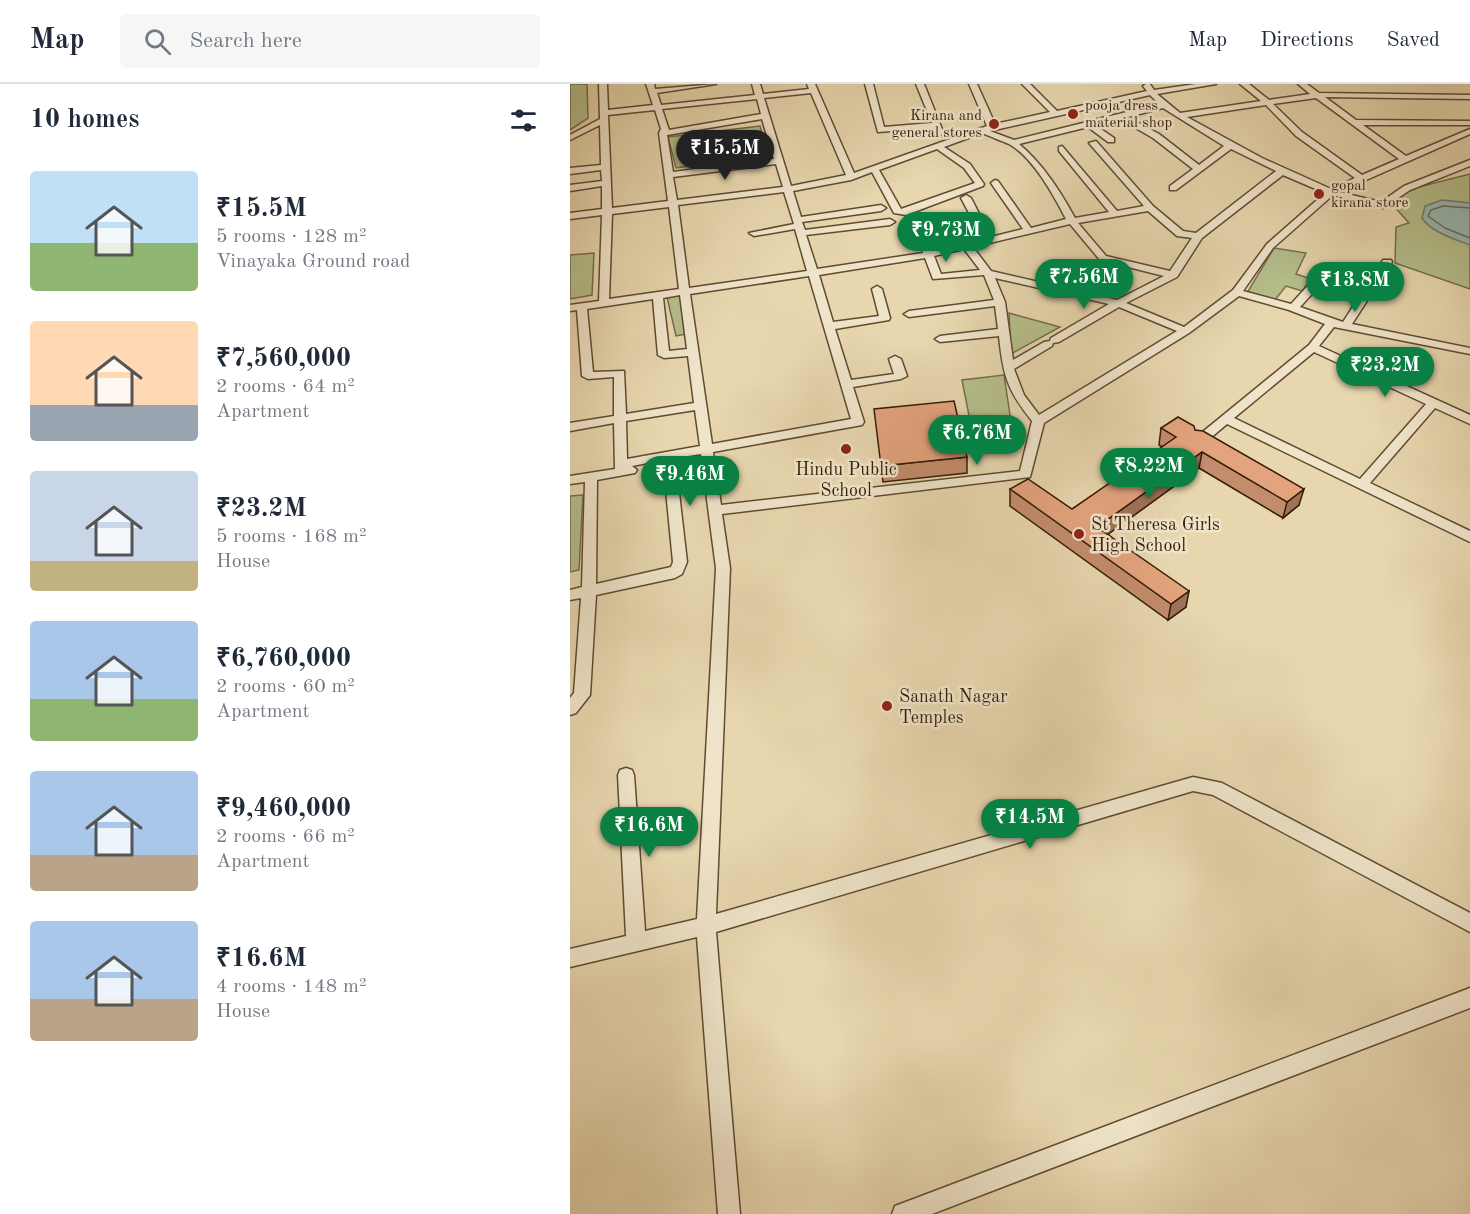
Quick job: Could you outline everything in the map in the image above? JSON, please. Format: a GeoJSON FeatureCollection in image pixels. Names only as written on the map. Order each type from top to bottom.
{"type":"FeatureCollection","features":[{"type":"Feature","properties":{"kind":"street"},"geometry":{"type":"LineString","coordinates":[[603,84],[607,210],[604,303]]}},
{"type":"Feature","properties":{"kind":"street"},"geometry":{"type":"LineString","coordinates":[[712,84],[652,88],[656,109],[665,129],[663,133],[723,568],[706,926],[729,1214]]}},
{"type":"Feature","properties":{"kind":"street"},"geometry":{"type":"LineString","coordinates":[[570,480],[708,450],[858,422],[831,326],[812,273],[756,84]]}},
{"type":"Feature","properties":{"kind":"street"},"geometry":{"type":"LineString","coordinates":[[869,84],[881,130],[936,125]]}},
{"type":"Feature","properties":{"kind":"street"},"geometry":{"type":"LineString","coordinates":[[874,168],[897,211],[903,213],[980,184],[978,178],[964,162],[939,144],[936,125],[920,84]]}},
{"type":"Feature","properties":{"kind":"street"},"geometry":{"type":"LineString","coordinates":[[973,84],[992,127]]}},
{"type":"Feature","properties":{"kind":"street"},"geometry":{"type":"LineString","coordinates":[[1026,84],[1057,115]]}},
{"type":"Feature","properties":{"kind":"street"},"geometry":{"type":"LineString","coordinates":[[570,216],[788,189],[851,177],[992,127],[1057,115],[1148,88],[1212,84]]}},
{"type":"Feature","properties":{"kind":"street"},"geometry":{"type":"LineString","coordinates":[[1244,84],[1265,100],[1299,134],[1361,178]]}},
{"type":"Feature","properties":{"kind":"street"},"geometry":{"type":"LineString","coordinates":[[1302,84],[1405,159]]}},
{"type":"Feature","properties":{"kind":"street"},"geometry":{"type":"LineString","coordinates":[[570,138],[604,116],[760,98],[812,88],[851,177]]}},
{"type":"Feature","properties":{"kind":"street"},"geometry":{"type":"LineString","coordinates":[[1148,88],[1162,106],[1282,171],[1330,192],[1381,206],[1407,188],[1470,163]]}},
{"type":"Feature","properties":{"kind":"street"},"geometry":{"type":"LineString","coordinates":[[1179,116],[1265,100],[1317,94],[1470,97]]}},
{"type":"Feature","properties":{"kind":"street"},"geometry":{"type":"LineString","coordinates":[[1013,143],[1162,106]]}},
{"type":"Feature","properties":{"kind":"street"},"geometry":{"type":"LineString","coordinates":[[1070,111],[1111,140]]}},
{"type":"Feature","properties":{"kind":"street"},"geometry":{"type":"LineString","coordinates":[[663,133],[765,116]]}},
{"type":"Feature","properties":{"kind":"street"},"geometry":{"type":"LineString","coordinates":[[1123,117],[1156,136],[1199,170]]}},
{"type":"Feature","properties":{"kind":"street"},"geometry":{"type":"LineString","coordinates":[[1354,122],[1470,123]]}},
{"type":"Feature","properties":{"kind":"street"},"geometry":{"type":"LineString","coordinates":[[981,130],[1013,143],[1027,155],[1056,192],[1072,221],[1103,258],[1173,275]]}},
{"type":"Feature","properties":{"kind":"street"},"geometry":{"type":"LineString","coordinates":[[716,510],[1024,475],[1029,466],[1038,421],[1185,332],[1238,292],[1270,246],[1330,192],[1470,131]]}},
{"type":"Feature","properties":{"kind":"street"},"geometry":{"type":"LineString","coordinates":[[1093,143],[1150,208],[1180,234],[1198,236]]}},
{"type":"Feature","properties":{"kind":"street"},"geometry":{"type":"LineString","coordinates":[[1173,188],[1231,145]]}},
{"type":"Feature","properties":{"kind":"street"},"geometry":{"type":"LineString","coordinates":[[1062,148],[1114,214]]}},
{"type":"Feature","properties":{"kind":"street"},"geometry":{"type":"LineString","coordinates":[[669,175],[779,161]]}},
{"type":"Feature","properties":{"kind":"street"},"geometry":{"type":"LineString","coordinates":[[570,171],[606,167]]}},
{"type":"Feature","properties":{"kind":"street"},"geometry":{"type":"LineString","coordinates":[[1008,368],[1118,303],[1173,275],[1198,236],[1282,171]]}},
{"type":"Feature","properties":{"kind":"street"},"geometry":{"type":"LineString","coordinates":[[570,188],[606,183]]}},
{"type":"Feature","properties":{"kind":"street"},"geometry":{"type":"LineString","coordinates":[[995,183],[1029,231]]}},
{"type":"Feature","properties":{"kind":"street"},"geometry":{"type":"LineString","coordinates":[[966,198],[988,240]]}},
{"type":"Feature","properties":{"kind":"street"},"geometry":{"type":"LineString","coordinates":[[753,233],[799,226],[881,208]]}},
{"type":"Feature","properties":{"kind":"street"},"geometry":{"type":"LineString","coordinates":[[621,468],[619,372],[588,376],[576,307],[686,293],[928,254],[1072,221],[1150,208]]}},
{"type":"Feature","properties":{"kind":"street"},"geometry":{"type":"LineString","coordinates":[[799,226],[890,222]]}},
{"type":"Feature","properties":{"kind":"street"},"geometry":{"type":"LineString","coordinates":[[920,230],[939,279],[988,272],[1118,303],[1185,332]]}},
{"type":"Feature","properties":{"kind":"street"},"geometry":{"type":"LineString","coordinates":[[966,244],[988,272],[1000,302],[1008,368],[1018,396],[1038,421]]}},
{"type":"Feature","properties":{"kind":"street"},"geometry":{"type":"LineString","coordinates":[[1346,326],[1387,262]]}},
{"type":"Feature","properties":{"kind":"street"},"geometry":{"type":"LineString","coordinates":[[1293,308],[1319,280]]}},
{"type":"Feature","properties":{"kind":"street"},"geometry":{"type":"LineString","coordinates":[[831,326],[885,318],[877,289]]}},
{"type":"Feature","properties":{"kind":"street"},"geometry":{"type":"LineString","coordinates":[[1238,292],[1293,308],[1331,323],[1470,351]]}},
{"type":"Feature","properties":{"kind":"street"},"geometry":{"type":"LineString","coordinates":[[658,297],[664,355],[695,352]]}},
{"type":"Feature","properties":{"kind":"street"},"geometry":{"type":"LineString","coordinates":[[909,314],[1000,302]]}},
{"type":"Feature","properties":{"kind":"street"},"geometry":{"type":"LineString","coordinates":[[1198,442],[1313,347],[1331,323]]}},
{"type":"Feature","properties":{"kind":"street"},"geometry":{"type":"LineString","coordinates":[[940,339],[1004,332]]}},
{"type":"Feature","properties":{"kind":"street"},"geometry":{"type":"LineString","coordinates":[[1313,347],[1470,420]]}},
{"type":"Feature","properties":{"kind":"street"},"geometry":{"type":"LineString","coordinates":[[847,384],[901,376],[895,359]]}},
{"type":"Feature","properties":{"kind":"street"},"geometry":{"type":"LineString","coordinates":[[1362,484],[1433,404]]}},
{"type":"Feature","properties":{"kind":"street"},"geometry":{"type":"LineString","coordinates":[[570,426],[702,405]]}},
{"type":"Feature","properties":{"kind":"street"},"geometry":{"type":"LineString","coordinates":[[1226,419],[1470,537]]}},
{"type":"Feature","properties":{"kind":"street"},"geometry":{"type":"LineString","coordinates":[[570,595],[670,574],[677,570],[680,562],[669,460]]}},
{"type":"Feature","properties":{"kind":"street"},"geometry":{"type":"LineString","coordinates":[[570,709],[582,695],[589,591],[591,477]]}},
{"type":"Feature","properties":{"kind":"street"},"geometry":{"type":"LineString","coordinates":[[626,775],[636,942]]}},
{"type":"Feature","properties":{"kind":"street"},"geometry":{"type":"LineString","coordinates":[[570,958],[706,926],[1193,784],[1204,784],[1470,923]]}},
{"type":"Feature","properties":{"kind":"street"},"geometry":{"type":"LineString","coordinates":[[903,1214],[1470,998]]}},
{"type":"Feature","properties":{"kind":"green space"},"geometry":{"type":"Polygon","coordinates":[[[570,84],[587,84],[588,118],[570,130],[570,84]]]}},
{"type":"Feature","properties":{"kind":"green space"},"geometry":{"type":"Polygon","coordinates":[[[760,126],[768,156],[676,168],[668,137],[760,126]]]}},
{"type":"Feature","properties":{"kind":"green space"},"geometry":{"type":"Polygon","coordinates":[[[1470,174],[1470,289],[1395,263],[1396,227],[1409,223],[1392,204],[1411,189],[1470,174]]]}},
{"type":"Feature","properties":{"kind":"green space"},"geometry":{"type":"Polygon","coordinates":[[[1274,248],[1306,253],[1296,274],[1311,279],[1302,291],[1286,286],[1275,300],[1247,293],[1274,248]]]}},
{"type":"Feature","properties":{"kind":"green space"},"geometry":{"type":"Polygon","coordinates":[[[594,253],[592,295],[570,299],[570,255],[594,253]]]}},
{"type":"Feature","properties":{"kind":"green space"},"geometry":{"type":"Polygon","coordinates":[[[682,291],[687,334],[676,336],[666,293],[682,291]]]}},
{"type":"Feature","properties":{"kind":"green space"},"geometry":{"type":"Polygon","coordinates":[[[1009,313],[1060,327],[1011,354],[1009,313]]]}},
{"type":"Feature","properties":{"kind":"green space"},"geometry":{"type":"Polygon","coordinates":[[[1004,375],[1012,428],[972,431],[962,380],[1004,375]]]}},
{"type":"Feature","properties":{"kind":"green space"},"geometry":{"type":"Polygon","coordinates":[[[583,495],[579,570],[570,572],[570,496],[583,495]]]}},
{"type":"Feature","properties":{"kind":"water"},"geometry":{"type":"Polygon","coordinates":[[[1442,200],[1470,203],[1470,245],[1437,231],[1422,218],[1425,206],[1442,200]]]}},
{"type":"Feature","properties":{"kind":"building"},"geometry":{"type":"Polygon","coordinates":[[[954,401],[967,457],[881,466],[874,409],[954,401]]]}},
{"type":"Feature","properties":{"kind":"building"},"geometry":{"type":"Polygon","coordinates":[[[1178,417],[1194,426],[1195,430],[1203,431],[1304,489],[1287,502],[1202,452],[1097,527],[1189,591],[1171,604],[1010,489],[1028,479],[1072,509],[1176,437],[1161,428],[1178,417]]]}},
{"type":"Feature","properties":{"kind":"place","name":"pooja dress material shop"},"geometry":{"type":"Point","coordinates":[1073,114]}},
{"type":"Feature","properties":{"kind":"place","name":"Kirana and general stores"},"geometry":{"type":"Point","coordinates":[994,124]}},
{"type":"Feature","properties":{"kind":"place","name":"gopal kirana store"},"geometry":{"type":"Point","coordinates":[1319,194]}},
{"type":"Feature","properties":{"kind":"place","name":"Hindu Public School"},"geometry":{"type":"Point","coordinates":[846,449]}},
{"type":"Feature","properties":{"kind":"place","name":"St Theresa Girls High School"},"geometry":{"type":"Point","coordinates":[1079,534]}},
{"type":"Feature","properties":{"kind":"place","name":"Sanath Nagar Temples"},"geometry":{"type":"Point","coordinates":[887,706]}}]}
